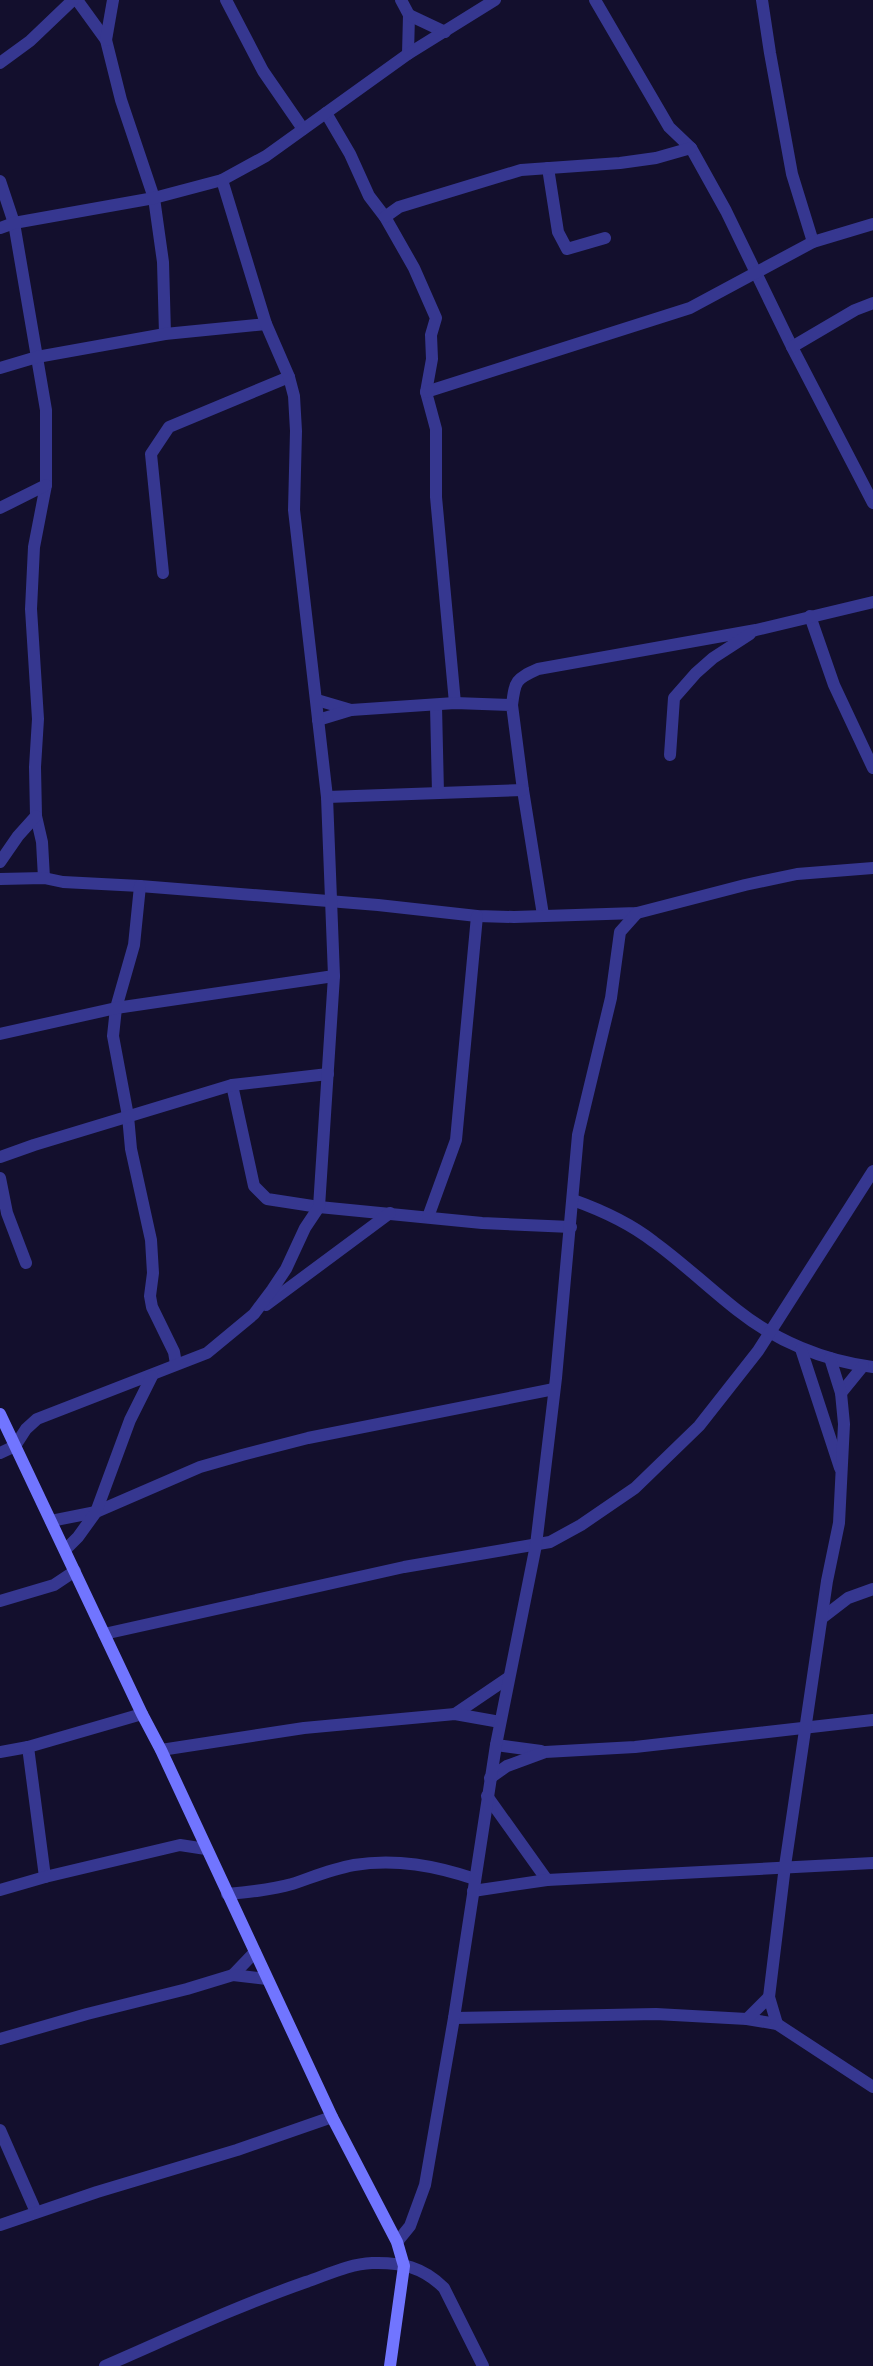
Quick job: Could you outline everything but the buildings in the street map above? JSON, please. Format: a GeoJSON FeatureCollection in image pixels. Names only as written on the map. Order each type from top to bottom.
{"type":"FeatureCollection","features":[{"type":"Feature","properties":{"kind":"street"},"geometry":{"type":"LineString","coordinates":[[0,63],[30,41],[75,0],[106,40],[121,100],[154,198],[163,262],[166,334]]}},
{"type":"Feature","properties":{"kind":"street"},"geometry":{"type":"LineString","coordinates":[[106,40],[113,0]]}},
{"type":"Feature","properties":{"kind":"street"},"geometry":{"type":"LineString","coordinates":[[226,0],[252,46],[263,71],[303,130]]}},
{"type":"Feature","properties":{"kind":"street"},"geometry":{"type":"LineString","coordinates":[[401,0],[409,15],[408,54]]}},
{"type":"Feature","properties":{"kind":"street"},"geometry":{"type":"LineString","coordinates":[[0,228],[14,223],[154,198],[222,180],[246,168],[303,130],[408,54],[495,0]]}},
{"type":"Feature","properties":{"kind":"street"},"geometry":{"type":"LineString","coordinates":[[595,0],[669,127],[691,148],[726,212],[792,348],[873,503]]}},
{"type":"Feature","properties":{"kind":"street"},"geometry":{"type":"LineString","coordinates":[[762,0],[792,174],[813,242]]}},
{"type":"Feature","properties":{"kind":"street"},"geometry":{"type":"LineString","coordinates":[[409,15],[445,32]]}},
{"type":"Feature","properties":{"kind":"street"},"geometry":{"type":"LineString","coordinates":[[326,113],[350,154],[369,196],[385,217],[414,268],[436,318],[430,335],[432,359],[426,392],[436,429],[436,497],[455,703]]}},
{"type":"Feature","properties":{"kind":"street"},"geometry":{"type":"LineString","coordinates":[[385,217],[399,207],[521,170],[620,163],[656,158],[691,148]]}},
{"type":"Feature","properties":{"kind":"street"},"geometry":{"type":"LineString","coordinates":[[548,168],[558,232],[567,249],[605,238]]}},
{"type":"Feature","properties":{"kind":"street"},"geometry":{"type":"LineString","coordinates":[[222,180],[266,324],[289,377],[294,396],[296,431],[294,510],[327,797],[334,976],[319,1207],[286,1268],[254,1314]]}},
{"type":"Feature","properties":{"kind":"street"},"geometry":{"type":"LineString","coordinates":[[0,181],[14,223],[46,410],[46,484],[34,547],[32,572],[32,642],[38,719],[35,767],[36,816],[42,842],[44,878]]}},
{"type":"Feature","properties":{"kind":"street"},"geometry":{"type":"LineString","coordinates":[[426,392],[597,336],[690,308],[813,242],[873,224]]}},
{"type":"Feature","properties":{"kind":"street"},"geometry":{"type":"LineString","coordinates":[[792,348],[855,310],[873,303]]}},
{"type":"Feature","properties":{"kind":"street"},"geometry":{"type":"LineString","coordinates":[[0,368],[37,357],[166,334],[266,324]]}},
{"type":"Feature","properties":{"kind":"street"},"geometry":{"type":"LineString","coordinates":[[163,573],[151,454],[169,427],[289,377]]}},
{"type":"Feature","properties":{"kind":"street"},"geometry":{"type":"LineString","coordinates":[[0,508],[46,484]]}},
{"type":"Feature","properties":{"kind":"street"},"geometry":{"type":"LineString","coordinates":[[544,914],[522,790],[512,705],[514,685],[520,678],[538,669],[756,630],[873,602]]}},
{"type":"Feature","properties":{"kind":"street"},"geometry":{"type":"LineString","coordinates":[[810,616],[834,686],[873,768]]}},
{"type":"Feature","properties":{"kind":"street"},"geometry":{"type":"LineString","coordinates":[[670,756],[674,698],[696,673],[713,658],[756,630]]}},
{"type":"Feature","properties":{"kind":"street"},"geometry":{"type":"LineString","coordinates":[[317,700],[351,710]]}},
{"type":"Feature","properties":{"kind":"street"},"geometry":{"type":"LineString","coordinates":[[318,720],[351,710],[436,706],[455,703],[512,705]]}},
{"type":"Feature","properties":{"kind":"street"},"geometry":{"type":"LineString","coordinates":[[436,706],[438,792]]}},
{"type":"Feature","properties":{"kind":"street"},"geometry":{"type":"LineString","coordinates":[[327,797],[522,790]]}},
{"type":"Feature","properties":{"kind":"street"},"geometry":{"type":"LineString","coordinates":[[0,862],[18,836],[36,816]]}},
{"type":"Feature","properties":{"kind":"street"},"geometry":{"type":"LineString","coordinates":[[0,879],[44,878],[63,882],[140,886],[477,916],[514,917],[544,914],[600,916],[637,913],[745,885],[797,874],[870,872]]}},
{"type":"Feature","properties":{"kind":"street"},"geometry":{"type":"LineString","coordinates":[[140,886],[134,945],[116,1008],[113,1036],[128,1116],[131,1149],[151,1240],[153,1273],[150,1296],[152,1307],[174,1352],[176,1364]]}},
{"type":"Feature","properties":{"kind":"street"},"geometry":{"type":"LineString","coordinates":[[397,2242],[410,2226],[425,2185],[454,2018],[490,1778],[508,1678],[527,1597],[536,1545],[571,1228],[580,1126],[611,998],[620,932],[637,913]]}},
{"type":"Feature","properties":{"kind":"street"},"geometry":{"type":"LineString","coordinates":[[428,1217],[456,1140],[477,916]]}},
{"type":"Feature","properties":{"kind":"street"},"geometry":{"type":"LineString","coordinates":[[600,916],[620,932]]}},
{"type":"Feature","properties":{"kind":"street"},"geometry":{"type":"LineString","coordinates":[[0,1034],[116,1008],[334,976]]}},
{"type":"Feature","properties":{"kind":"street"},"geometry":{"type":"LineString","coordinates":[[0,1158],[34,1145],[232,1085],[328,1074]]}},
{"type":"Feature","properties":{"kind":"street"},"geometry":{"type":"LineString","coordinates":[[232,1085],[254,1186],[267,1200],[482,1223],[571,1228]]}},
{"type":"Feature","properties":{"kind":"street"},"geometry":{"type":"LineString","coordinates":[[104,1634],[404,1567],[536,1545],[550,1542],[563,1536],[636,1488],[699,1426],[758,1351],[768,1332],[873,1171]]}},
{"type":"Feature","properties":{"kind":"street"},"geometry":{"type":"LineString","coordinates":[[0,1178],[7,1213],[26,1263]]}},
{"type":"Feature","properties":{"kind":"street"},"geometry":{"type":"LineString","coordinates":[[573,1200],[606,1214],[654,1241],[738,1312],[768,1332],[801,1349],[868,1367]]}},
{"type":"Feature","properties":{"kind":"street"},"geometry":{"type":"LineString","coordinates":[[0,1453],[15,1446],[26,1429],[37,1419],[93,1396],[152,1376],[176,1364],[207,1353],[254,1314],[390,1213]]}},
{"type":"Feature","properties":{"kind":"street"},"geometry":{"type":"LineString","coordinates":[[801,1349],[843,1475]]}},
{"type":"Feature","properties":{"kind":"street"},"geometry":{"type":"LineString","coordinates":[[778,2024],[769,1997],[785,1866],[827,1581],[839,1524],[843,1475],[844,1424],[841,1393],[830,1358]]}},
{"type":"Feature","properties":{"kind":"street"},"geometry":{"type":"LineString","coordinates":[[841,1393],[868,1367]]}},
{"type":"Feature","properties":{"kind":"street"},"geometry":{"type":"LineString","coordinates":[[64,1550],[78,1537],[96,1512],[130,1420],[152,1376]]}},
{"type":"Feature","properties":{"kind":"street"},"geometry":{"type":"LineString","coordinates":[[51,1521],[96,1512],[200,1467],[242,1455],[308,1438],[554,1389]]}},
{"type":"Feature","properties":{"kind":"street"},"geometry":{"type":"LineString","coordinates":[[0,1414],[142,1714],[161,1750],[197,1832],[332,2117],[397,2242],[404,2266],[390,2366]]}},
{"type":"Feature","properties":{"kind":"street"},"geometry":{"type":"LineString","coordinates":[[0,1601],[54,1585],[74,1571]]}},
{"type":"Feature","properties":{"kind":"street"},"geometry":{"type":"LineString","coordinates":[[822,1618],[848,1598],[873,1589]]}},
{"type":"Feature","properties":{"kind":"street"},"geometry":{"type":"LineString","coordinates":[[455,1714],[508,1678]]}},
{"type":"Feature","properties":{"kind":"street"},"geometry":{"type":"LineString","coordinates":[[0,1752],[28,1747],[142,1714]]}},
{"type":"Feature","properties":{"kind":"street"},"geometry":{"type":"LineString","coordinates":[[161,1750],[304,1728],[455,1714],[500,1722]]}},
{"type":"Feature","properties":{"kind":"street"},"geometry":{"type":"LineString","coordinates":[[496,1745],[546,1752],[635,1747],[873,1720]]}},
{"type":"Feature","properties":{"kind":"street"},"geometry":{"type":"LineString","coordinates":[[28,1747],[46,1877]]}},
{"type":"Feature","properties":{"kind":"street"},"geometry":{"type":"LineString","coordinates":[[490,1778],[507,1766],[546,1752]]}},
{"type":"Feature","properties":{"kind":"street"},"geometry":{"type":"LineString","coordinates":[[487,1796],[548,1880]]}},
{"type":"Feature","properties":{"kind":"street"},"geometry":{"type":"LineString","coordinates":[[180,1845],[197,1832]]}},
{"type":"Feature","properties":{"kind":"street"},"geometry":{"type":"LineString","coordinates":[[0,1890],[180,1845],[206,1849]]}},
{"type":"Feature","properties":{"kind":"street"},"geometry":{"type":"LineString","coordinates":[[227,1894],[269,1889],[334,1870],[373,1863],[403,1862],[441,1868],[474,1885],[873,1862]]}},
{"type":"Feature","properties":{"kind":"street"},"geometry":{"type":"LineString","coordinates":[[233,1975],[255,1952]]}},
{"type":"Feature","properties":{"kind":"street"},"geometry":{"type":"LineString","coordinates":[[0,2039],[233,1975],[268,1979]]}},
{"type":"Feature","properties":{"kind":"street"},"geometry":{"type":"LineString","coordinates":[[747,2019],[769,1997]]}},
{"type":"Feature","properties":{"kind":"street"},"geometry":{"type":"LineString","coordinates":[[454,2018],[656,2014],[747,2019],[778,2024],[873,2087]]}},
{"type":"Feature","properties":{"kind":"street"},"geometry":{"type":"LineString","coordinates":[[0,2225],[36,2212],[237,2150],[332,2117]]}},
{"type":"Feature","properties":{"kind":"street"},"geometry":{"type":"LineString","coordinates":[[0,2130],[36,2212]]}},
{"type":"Feature","properties":{"kind":"street"},"geometry":{"type":"LineString","coordinates":[[105,2366],[264,2297],[353,2266],[370,2263],[404,2266],[426,2272],[444,2288],[483,2366]]}}]}
